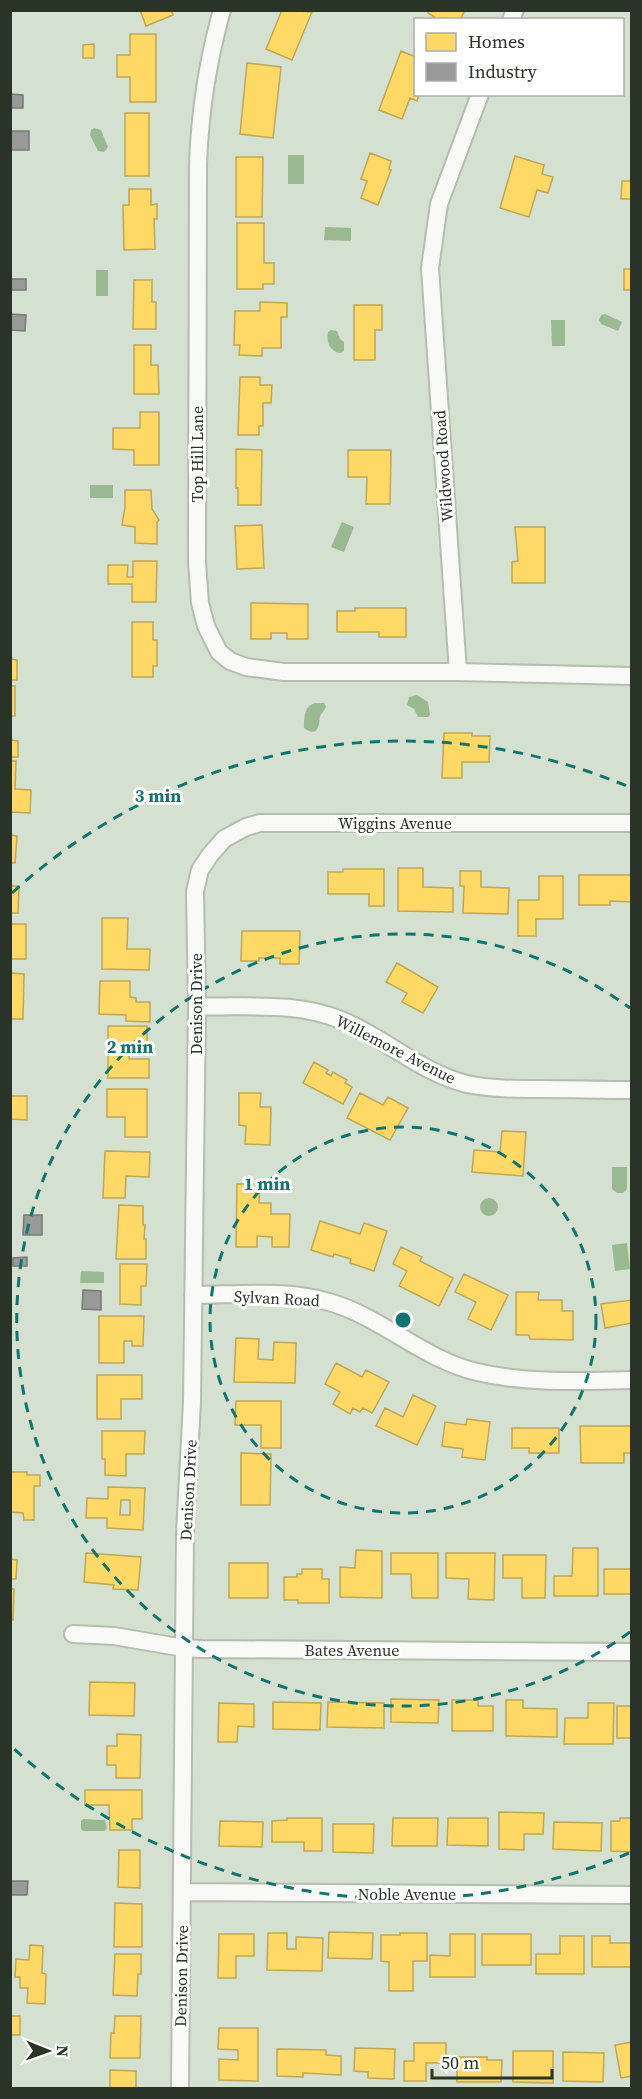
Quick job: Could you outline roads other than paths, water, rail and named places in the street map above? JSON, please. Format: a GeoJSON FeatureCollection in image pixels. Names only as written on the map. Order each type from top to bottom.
{"type":"FeatureCollection","features":[{"type":"Feature","properties":{"kind":"street","name":"Top Hill Lane"},"geometry":{"type":"LineString","coordinates":[[222,10],[206,71],[198,164],[197,562],[200,603],[206,626],[219,652],[230,661],[246,667],[284,672],[458,672]]}},
{"type":"Feature","properties":{"kind":"street","name":"Wildwood Road"},"geometry":{"type":"LineString","coordinates":[[458,672],[430,267],[439,204],[479,96]]}},
{"type":"Feature","properties":{"kind":"street"},"geometry":{"type":"LineString","coordinates":[[458,672],[632,676]]}},
{"type":"Feature","properties":{"kind":"street","name":"Wiggins Avenue"},"geometry":{"type":"LineString","coordinates":[[195,891],[200,870],[224,838],[246,826],[260,823],[632,823]]}},
{"type":"Feature","properties":{"kind":"street","name":"Denison Drive"},"geometry":{"type":"LineString","coordinates":[[180,2088],[185,1533],[192,1402],[197,1006],[195,891]]}},
{"type":"Feature","properties":{"kind":"street","name":"Willemore Avenue"},"geometry":{"type":"LineString","coordinates":[[197,1006],[275,1006],[320,1012],[370,1034],[436,1072],[466,1083],[496,1088],[632,1090]]}},
{"type":"Feature","properties":{"kind":"street","name":"Sylvan Road"},"geometry":{"type":"LineString","coordinates":[[193,1295],[276,1295],[330,1302],[382,1324],[452,1364],[476,1372],[527,1381],[632,1380]]}},
{"type":"Feature","properties":{"kind":"street","name":"Bates Avenue"},"geometry":{"type":"LineString","coordinates":[[73,1634],[114,1636],[184,1648],[632,1652]]}},
{"type":"Feature","properties":{"kind":"street","name":"Noble Avenue"},"geometry":{"type":"LineString","coordinates":[[182,1892],[632,1895]]}}]}
